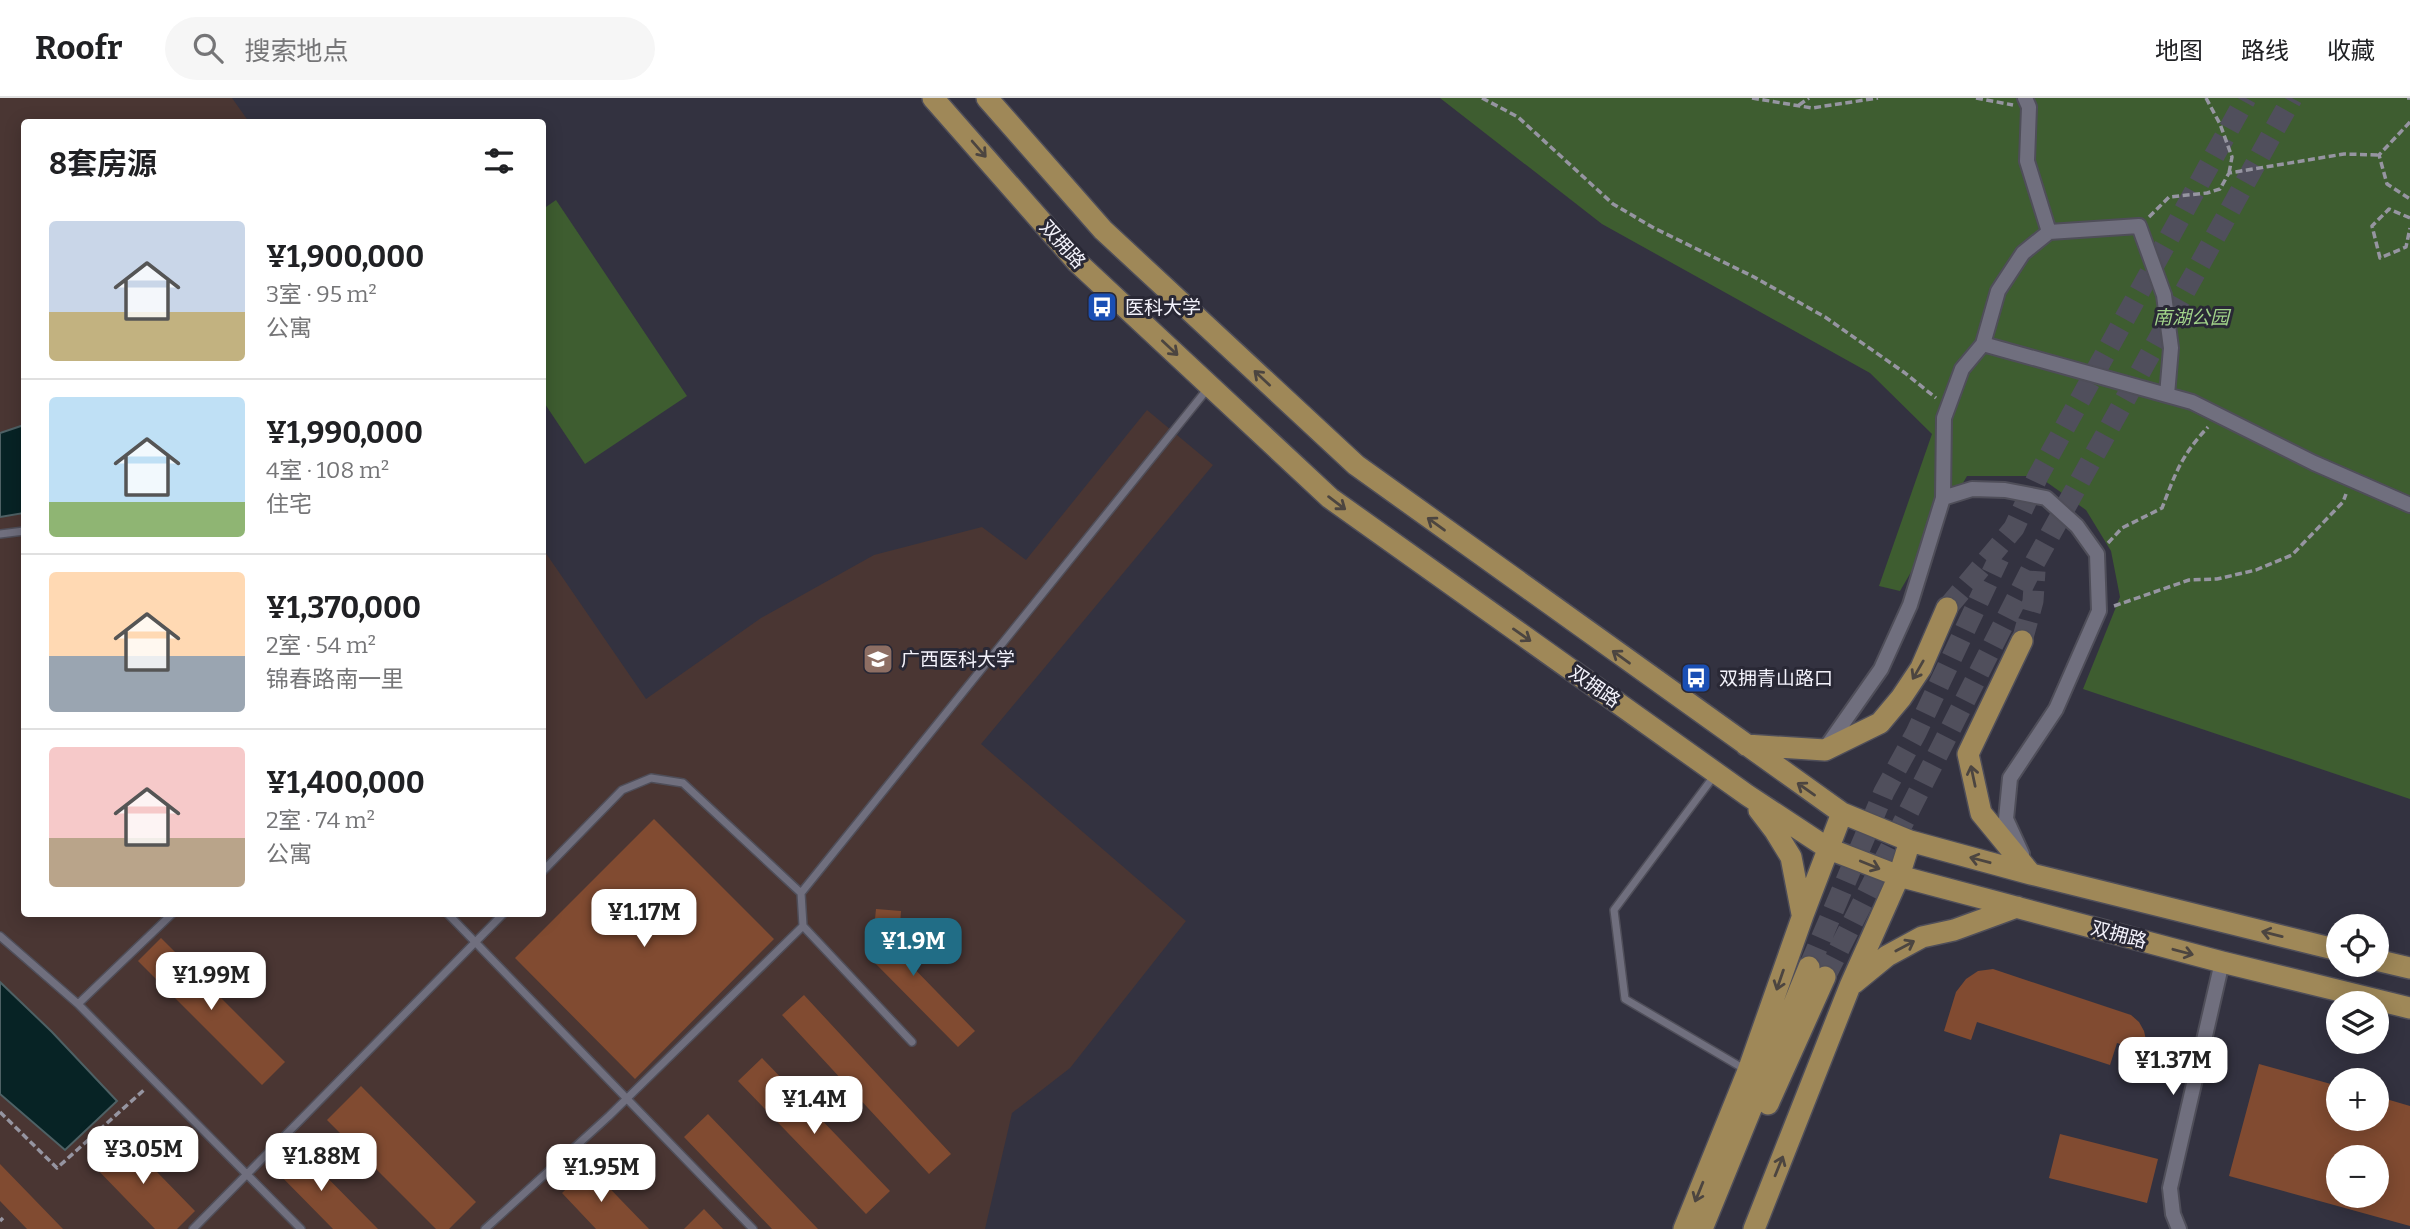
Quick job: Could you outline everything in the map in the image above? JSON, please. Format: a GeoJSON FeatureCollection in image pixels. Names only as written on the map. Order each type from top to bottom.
{"type":"FeatureCollection","features":[{"type":"Feature","properties":{"kind":"main road","name":"双拥路"},"geometry":{"type":"LineString","coordinates":[[933,98],[1077,261],[1331,498],[1747,795],[1829,849],[1899,876],[2221,962],[2410,1008]]}},
{"type":"Feature","properties":{"kind":"main road","name":"双拥路"},"geometry":{"type":"LineString","coordinates":[[987,98],[1103,230],[1356,466],[1842,813],[1910,841],[2326,947]]}},
{"type":"Feature","properties":{"kind":"main road"},"geometry":{"type":"LineString","coordinates":[[1744,745],[1825,750],[1880,723],[1921,668],[1947,608]]}},
{"type":"Feature","properties":{"kind":"main road"},"geometry":{"type":"LineString","coordinates":[[2022,641],[1968,754],[1981,813],[2031,874]]}},
{"type":"Feature","properties":{"kind":"main road"},"geometry":{"type":"LineString","coordinates":[[1747,795],[1791,857],[1802,915]]}},
{"type":"Feature","properties":{"kind":"main road"},"geometry":{"type":"LineString","coordinates":[[1684,1229],[1748,1071],[1802,915],[1842,813]]}},
{"type":"Feature","properties":{"kind":"main road"},"geometry":{"type":"LineString","coordinates":[[1754,1229],[1850,986],[1899,876],[1910,841]]}},
{"type":"Feature","properties":{"kind":"main road"},"geometry":{"type":"LineString","coordinates":[[1850,986],[1887,956],[1922,937],[1954,930],[2017,907]]}},
{"type":"Feature","properties":{"kind":"main road"},"geometry":{"type":"LineString","coordinates":[[2389,963],[2410,968]]}},
{"type":"Feature","properties":{"kind":"main road"},"geometry":{"type":"LineString","coordinates":[[1702,1229],[1817,972],[1718,1229]]}},
{"type":"Feature","properties":{"kind":"street"},"geometry":{"type":"LineString","coordinates":[[2027,103],[2026,161],[2049,232]]}},
{"type":"Feature","properties":{"kind":"street"},"geometry":{"type":"LineString","coordinates":[[1825,750],[1881,669],[1910,606],[1942,498],[1944,418],[1947,408],[1962,369],[1983,344],[1998,291],[2023,253],[2049,232],[2139,226],[2164,295],[2171,348],[2167,395]]}},
{"type":"Feature","properties":{"kind":"street"},"geometry":{"type":"LineString","coordinates":[[1983,344],[2192,402],[2410,505]]}},
{"type":"Feature","properties":{"kind":"street"},"geometry":{"type":"LineString","coordinates":[[1942,498],[1972,489],[2005,490],[2046,498],[2077,526],[2097,554],[2099,611],[2056,709],[2010,778],[2006,819],[2031,874]]}},
{"type":"Feature","properties":{"kind":"street"},"geometry":{"type":"LineString","coordinates":[[2179,1229],[2173,1214],[2170,1188],[2221,962]]}},
{"type":"Feature","properties":{"kind":"lane"},"geometry":{"type":"LineString","coordinates":[[912,1042],[803,926],[801,893],[1210,386]]}},
{"type":"Feature","properties":{"kind":"lane"},"geometry":{"type":"LineString","coordinates":[[0,534],[21,531]]}},
{"type":"Feature","properties":{"kind":"lane"},"geometry":{"type":"LineString","coordinates":[[1717,773],[1614,910],[1625,999],[1748,1071]]}},
{"type":"Feature","properties":{"kind":"lane"},"geometry":{"type":"LineString","coordinates":[[546,868],[622,790],[651,778],[683,783],[801,893]]}},
{"type":"Feature","properties":{"kind":"lane"},"geometry":{"type":"LineString","coordinates":[[78,1004],[169,917]]}},
{"type":"Feature","properties":{"kind":"lane"},"geometry":{"type":"LineString","coordinates":[[451,917],[753,1229]]}},
{"type":"Feature","properties":{"kind":"lane"},"geometry":{"type":"LineString","coordinates":[[193,1229],[500,917]]}},
{"type":"Feature","properties":{"kind":"lane"},"geometry":{"type":"LineString","coordinates":[[485,1229],[627,1099],[803,926]]}},
{"type":"Feature","properties":{"kind":"lane"},"geometry":{"type":"LineString","coordinates":[[0,936],[78,1004],[301,1229]]}},
{"type":"Feature","properties":{"kind":"path"},"geometry":{"type":"LineString","coordinates":[[1482,98],[1518,117],[1613,204],[1825,317],[1905,373],[1947,408]]}},
{"type":"Feature","properties":{"kind":"path"},"geometry":{"type":"LineString","coordinates":[[1752,98],[1812,108],[1878,98]]}},
{"type":"Feature","properties":{"kind":"path"},"geometry":{"type":"LineString","coordinates":[[1798,106],[1809,98]]}},
{"type":"Feature","properties":{"kind":"path"},"geometry":{"type":"LineString","coordinates":[[1976,98],[2027,103]]}},
{"type":"Feature","properties":{"kind":"path"},"geometry":{"type":"LineString","coordinates":[[2139,226],[2169,197],[2220,189],[2229,173],[2232,157],[2220,124],[2206,98]]}},
{"type":"Feature","properties":{"kind":"path"},"geometry":{"type":"LineString","coordinates":[[2229,173],[2344,154],[2379,155],[2410,122]]}},
{"type":"Feature","properties":{"kind":"path"},"geometry":{"type":"LineString","coordinates":[[2379,155],[2387,184],[2410,199]]}},
{"type":"Feature","properties":{"kind":"path"},"geometry":{"type":"LineString","coordinates":[[2410,218],[2389,209],[2372,226],[2379,258],[2406,247],[2410,228]]}},
{"type":"Feature","properties":{"kind":"path"},"geometry":{"type":"LineString","coordinates":[[2097,554],[2122,528],[2162,508],[2178,466],[2192,445],[2219,415]]}},
{"type":"Feature","properties":{"kind":"path"},"geometry":{"type":"LineString","coordinates":[[2099,611],[2189,580],[2217,579],[2256,570],[2292,555],[2343,502],[2352,479]]}},
{"type":"Feature","properties":{"kind":"path"},"geometry":{"type":"LineString","coordinates":[[0,1112],[57,1168],[154,1080]]}},
{"type":"Feature","properties":{"kind":"shaded area","name":"广西医科大学"},"geometry":{"type":"Polygon","coordinates":[[[0,98],[232,98],[247,119],[21,119],[21,917],[546,917],[546,553],[646,699],[761,618],[874,555],[982,527],[1026,560],[1147,410],[1213,465],[981,744],[1186,921],[1070,1068],[1012,1113],[985,1229],[0,1229],[0,98]]]}},
{"type":"Feature","properties":{"kind":"shaded area"},"geometry":{"type":"Polygon","coordinates":[[[21,426],[21,514],[0,517],[0,433],[21,426]]]}},
{"type":"Feature","properties":{"kind":"shaded area"},"geometry":{"type":"Polygon","coordinates":[[[0,982],[117,1101],[65,1150],[0,1094],[0,982]]]}},
{"type":"Feature","properties":{"kind":"green space","name":"南湖公园"},"geometry":{"type":"Polygon","coordinates":[[[1440,98],[2410,98],[2410,799],[2083,689],[2120,597],[2111,551],[2086,510],[2038,476],[1967,476],[1900,591],[1879,586],[1932,434],[1870,373],[1602,224],[1440,98]]]}},
{"type":"Feature","properties":{"kind":"green space"},"geometry":{"type":"Polygon","coordinates":[[[556,200],[687,396],[585,464],[546,406],[546,207],[556,200]]]}},
{"type":"Feature","properties":{"kind":"building"},"geometry":{"type":"Polygon","coordinates":[[[654,819],[774,939],[635,1079],[515,958],[654,819]]]}},
{"type":"Feature","properties":{"kind":"building"},"geometry":{"type":"Polygon","coordinates":[[[876,909],[901,911],[898,952],[975,1031],[958,1047],[871,959],[876,909]]]}},
{"type":"Feature","properties":{"kind":"building"},"geometry":{"type":"Polygon","coordinates":[[[161,938],[285,1062],[262,1085],[138,961],[161,938]]]}},
{"type":"Feature","properties":{"kind":"building"},"geometry":{"type":"Polygon","coordinates":[[[1993,969],[2131,1015],[2144,1031],[2146,1040],[2142,1051],[2117,1043],[2110,1065],[1977,1022],[1971,1040],[1944,1031],[1956,992],[1966,979],[1978,971],[1993,969]]]}},
{"type":"Feature","properties":{"kind":"building"},"geometry":{"type":"Polygon","coordinates":[[[804,995],[951,1154],[929,1174],[782,1015],[804,995]]]}},
{"type":"Feature","properties":{"kind":"building"},"geometry":{"type":"Polygon","coordinates":[[[762,1058],[890,1191],[866,1214],[738,1081],[762,1058]]]}},
{"type":"Feature","properties":{"kind":"building"},"geometry":{"type":"Polygon","coordinates":[[[2259,1064],[2326,1083],[2326,1131],[2389,1131],[2389,1100],[2410,1106],[2410,1226],[2345,1208],[2389,1208],[2389,1145],[2326,1145],[2326,1203],[2229,1176],[2259,1064]]]}},
{"type":"Feature","properties":{"kind":"building"},"geometry":{"type":"Polygon","coordinates":[[[361,1086],[476,1202],[449,1229],[436,1229],[327,1120],[361,1086]]]}},
{"type":"Feature","properties":{"kind":"building"},"geometry":{"type":"Polygon","coordinates":[[[708,1114],[818,1229],[772,1229],[684,1137],[708,1114]]]}},
{"type":"Feature","properties":{"kind":"building"},"geometry":{"type":"Polygon","coordinates":[[[2060,1134],[2158,1159],[2147,1203],[2049,1178],[2060,1134]]]}},
{"type":"Feature","properties":{"kind":"building"},"geometry":{"type":"Polygon","coordinates":[[[121,1135],[195,1211],[177,1229],[155,1229],[92,1164],[121,1135]]]}},
{"type":"Feature","properties":{"kind":"building"},"geometry":{"type":"Polygon","coordinates":[[[296,1146],[378,1229],[333,1229],[273,1168],[296,1146]]]}},
{"type":"Feature","properties":{"kind":"building"},"geometry":{"type":"Polygon","coordinates":[[[0,1164],[63,1229],[27,1229],[0,1201],[0,1164]]]}},
{"type":"Feature","properties":{"kind":"building"},"geometry":{"type":"Polygon","coordinates":[[[589,1167],[649,1229],[596,1229],[562,1193],[589,1167]]]}},
{"type":"Feature","properties":{"kind":"building"},"geometry":{"type":"Polygon","coordinates":[[[704,1209],[723,1229],[684,1229],[704,1209]]]}},
{"type":"Feature","properties":{"kind":"tunnel"},"geometry":{"type":"LineString","coordinates":[[1947,608],[2014,528],[2038,476],[2246,98]]}},
{"type":"Feature","properties":{"kind":"tunnel"},"geometry":{"type":"LineString","coordinates":[[1825,977],[2035,562],[2292,98]]}},
{"type":"Feature","properties":{"kind":"tunnel"},"geometry":{"type":"LineString","coordinates":[[1809,967],[1884,792],[1916,733],[1999,558]]}},
{"type":"Feature","properties":{"kind":"tunnel"},"geometry":{"type":"LineString","coordinates":[[2022,641],[2033,601],[2035,571]]}},
{"type":"Feature","properties":{"kind":"place","name":"医科大学"},"geometry":{"type":"Point","coordinates":[1102,307]}},
{"type":"Feature","properties":{"kind":"place","name":"广西医科大学"},"geometry":{"type":"Point","coordinates":[878,659]}},
{"type":"Feature","properties":{"kind":"place","name":"双拥青山路口"},"geometry":{"type":"Point","coordinates":[1696,678]}}]}
